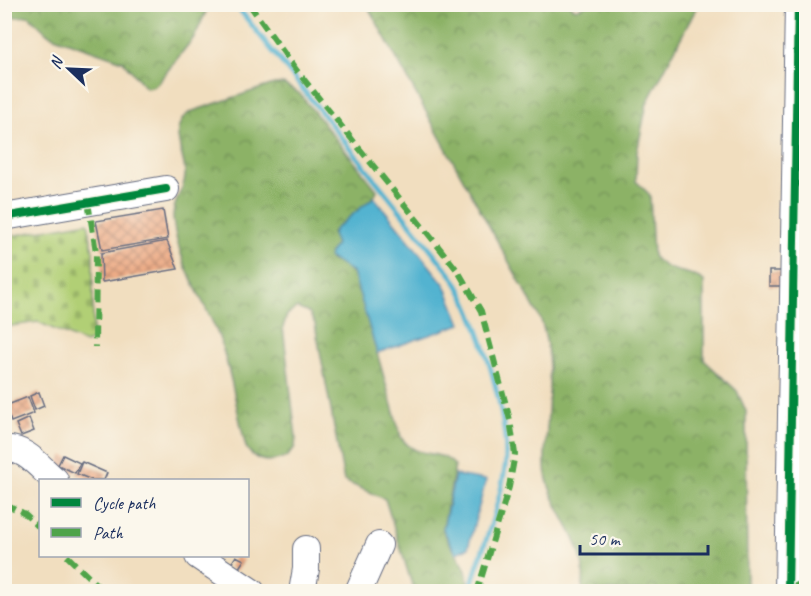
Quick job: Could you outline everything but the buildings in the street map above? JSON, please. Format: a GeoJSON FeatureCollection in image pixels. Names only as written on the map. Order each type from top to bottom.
{"type":"FeatureCollection","features":[{"type":"Feature","properties":{"kind":"street"},"geometry":{"type":"LineString","coordinates":[[788,591],[798,4]]}},
{"type":"Feature","properties":{"kind":"street"},"geometry":{"type":"LineString","coordinates":[[4,217],[166,189]]}},
{"type":"Feature","properties":{"kind":"street"},"geometry":{"type":"LineString","coordinates":[[4,449],[12,448],[25,453],[54,479]]}},
{"type":"Feature","properties":{"kind":"street"},"geometry":{"type":"LineString","coordinates":[[358,591],[379,545]]}},
{"type":"Feature","properties":{"kind":"street"},"geometry":{"type":"LineString","coordinates":[[302,591],[306,568],[306,549]]}},
{"type":"Feature","properties":{"kind":"street"},"geometry":{"type":"LineString","coordinates":[[201,557],[252,591]]}},
{"type":"Feature","properties":{"kind":"green space"},"geometry":{"type":"Polygon","coordinates":[[[568,4],[576,9],[588,4],[698,5],[647,103],[637,152],[636,181],[650,195],[653,256],[666,267],[691,274],[704,281],[704,360],[737,391],[746,411],[747,591],[582,591],[583,574],[577,545],[550,490],[545,469],[549,374],[547,347],[541,320],[367,5],[568,4]]]}},
{"type":"Feature","properties":{"kind":"green space"},"geometry":{"type":"Polygon","coordinates":[[[4,5],[209,5],[195,36],[158,83],[146,88],[123,61],[48,34],[29,16],[5,18],[4,5]]]}},
{"type":"Feature","properties":{"kind":"green space"},"geometry":{"type":"Polygon","coordinates":[[[274,84],[283,84],[299,93],[377,190],[374,197],[334,230],[332,233],[336,244],[329,255],[330,260],[347,267],[356,279],[401,437],[414,449],[443,457],[455,466],[443,529],[467,574],[466,591],[414,591],[385,499],[344,481],[315,324],[309,313],[297,308],[287,315],[283,327],[296,437],[295,447],[288,456],[270,461],[255,457],[246,447],[222,344],[184,263],[175,234],[173,212],[185,176],[178,131],[183,118],[190,112],[274,84]]]}},
{"type":"Feature","properties":{"kind":"green space"},"geometry":{"type":"Polygon","coordinates":[[[88,222],[93,252],[93,340],[85,343],[38,322],[5,327],[5,237],[88,222]]]}},
{"type":"Feature","properties":{"kind":"water"},"geometry":{"type":"Polygon","coordinates":[[[374,197],[445,285],[461,324],[377,353],[353,272],[328,257],[336,244],[333,237],[334,230],[374,197]]]}},
{"type":"Feature","properties":{"kind":"water"},"geometry":{"type":"Polygon","coordinates":[[[455,475],[486,480],[468,548],[456,553],[443,529],[455,475]]]}},
{"type":"Feature","properties":{"kind":"waterway"},"geometry":{"type":"LineString","coordinates":[[235,4],[452,276],[472,315],[491,369],[506,449],[499,499],[469,592]]}},
{"type":"Feature","properties":{"kind":"marked path"},"geometry":{"type":"LineString","coordinates":[[68,4],[88,4]]}},
{"type":"Feature","properties":{"kind":"marked path"},"geometry":{"type":"LineString","coordinates":[[249,4],[297,71],[458,271],[481,311],[510,420],[515,454],[509,487],[477,592]]}},
{"type":"Feature","properties":{"kind":"marked path"},"geometry":{"type":"LineString","coordinates":[[88,202],[96,252],[95,347]]}},
{"type":"Feature","properties":{"kind":"marked path"},"geometry":{"type":"LineString","coordinates":[[4,503],[25,514],[39,527]]}},
{"type":"Feature","properties":{"kind":"marked path"},"geometry":{"type":"LineString","coordinates":[[68,557],[104,592]]}},
{"type":"Feature","properties":{"kind":"marked path"},"geometry":{"type":"LineString","coordinates":[[789,589],[806,581]]}},
{"type":"Feature","properties":{"kind":"cycle path"},"geometry":{"type":"LineString","coordinates":[[788,592],[798,4]]}},
{"type":"Feature","properties":{"kind":"cycle path"},"geometry":{"type":"LineString","coordinates":[[4,217],[166,189]]}}]}
